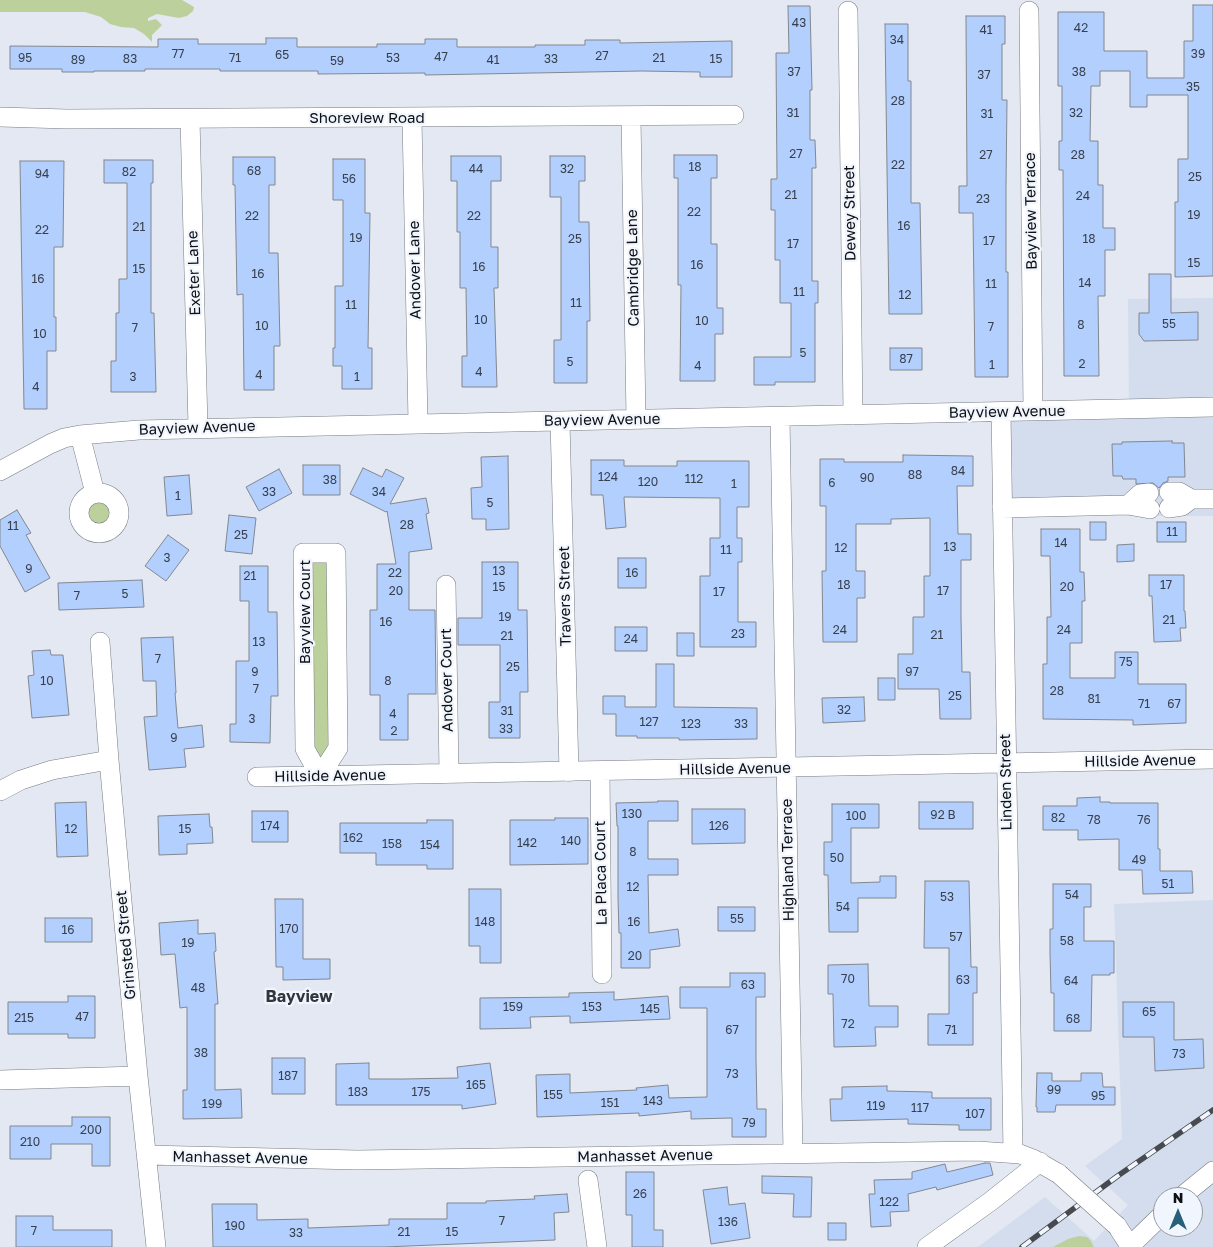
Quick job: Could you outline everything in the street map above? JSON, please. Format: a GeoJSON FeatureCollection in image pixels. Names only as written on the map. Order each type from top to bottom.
{"type":"FeatureCollection","features":[{"type":"Feature","properties":{"kind":"street","name":"Dewey Street"},"geometry":{"type":"LineString","coordinates":[[848,11],[853,415]]}},
{"type":"Feature","properties":{"kind":"street","name":"Bayview Terrace"},"geometry":{"type":"LineString","coordinates":[[1029,12],[1033,411]]}},
{"type":"Feature","properties":{"kind":"street","name":"Shoreview Road"},"geometry":{"type":"LineString","coordinates":[[0,117],[190,119],[734,115]]}},
{"type":"Feature","properties":{"kind":"street","name":"Cambridge Lane"},"geometry":{"type":"LineString","coordinates":[[631,117],[636,420]]}},
{"type":"Feature","properties":{"kind":"street","name":"Andover Lane"},"geometry":{"type":"LineString","coordinates":[[412,118],[418,423]]}},
{"type":"Feature","properties":{"kind":"street","name":"Exeter Lane"},"geometry":{"type":"LineString","coordinates":[[190,119],[198,427]]}},
{"type":"Feature","properties":{"kind":"street","name":"Bayview Avenue"},"geometry":{"type":"LineString","coordinates":[[0,471],[64,438],[139,430],[198,427],[636,420],[1213,407]]}},
{"type":"Feature","properties":{"kind":"street","name":"Linden Street"},"geometry":{"type":"LineString","coordinates":[[1001,412],[1012,1153]]}},
{"type":"Feature","properties":{"kind":"street","name":"Highland Terrace"},"geometry":{"type":"LineString","coordinates":[[780,417],[793,1153]]}},
{"type":"Feature","properties":{"kind":"street","name":"Travers Street"},"geometry":{"type":"LineString","coordinates":[[560,421],[568,772]]}},
{"type":"Feature","properties":{"kind":"street"},"geometry":{"type":"LineString","coordinates":[[80,435],[95,493]]}},
{"type":"Feature","properties":{"kind":"street"},"geometry":{"type":"LineString","coordinates":[[1002,508],[1128,505],[1140,494],[1149,501]]}},
{"type":"Feature","properties":{"kind":"street"},"geometry":{"type":"LineString","coordinates":[[1169,500],[1182,506],[1191,499],[1213,500]]}},
{"type":"Feature","properties":{"kind":"street","name":"Bayview Court"},"geometry":{"type":"LineString","coordinates":[[303,553],[336,553],[338,748],[320,776],[306,749],[303,553]]}},
{"type":"Feature","properties":{"kind":"street","name":"Andover Court"},"geometry":{"type":"LineString","coordinates":[[446,585],[449,774]]}},
{"type":"Feature","properties":{"kind":"street","name":"Grinsted Street"},"geometry":{"type":"LineString","coordinates":[[100,642],[138,1076],[156,1247]]}},
{"type":"Feature","properties":{"kind":"street","name":"Hillside Avenue"},"geometry":{"type":"LineString","coordinates":[[257,777],[1213,759]]}},
{"type":"Feature","properties":{"kind":"street"},"geometry":{"type":"LineString","coordinates":[[0,791],[21,780],[52,770],[109,760]]}},
{"type":"Feature","properties":{"kind":"street","name":"La Placa Court"},"geometry":{"type":"LineString","coordinates":[[600,771],[602,974]]}},
{"type":"Feature","properties":{"kind":"street"},"geometry":{"type":"LineString","coordinates":[[0,1080],[138,1076]]}},
{"type":"Feature","properties":{"kind":"street","name":"Manhasset Avenue"},"geometry":{"type":"LineString","coordinates":[[147,1155],[357,1160],[968,1151],[1012,1153],[1040,1162],[1059,1174],[1117,1226],[1130,1246]]}},
{"type":"Feature","properties":{"kind":"street"},"geometry":{"type":"LineString","coordinates":[[926,1247],[992,1201],[1040,1162]]}},
{"type":"Feature","properties":{"kind":"street"},"geometry":{"type":"LineString","coordinates":[[1193,1187],[1213,1170]]}},
{"type":"Feature","properties":{"kind":"street"},"geometry":{"type":"LineString","coordinates":[[588,1180],[597,1247]]}},
{"type":"Feature","properties":{"kind":"street"},"geometry":{"type":"LineString","coordinates":[[1130,1246],[1153,1223]]}},
{"type":"Feature","properties":{"kind":"shaded area"},"geometry":{"type":"Polygon","coordinates":[[[1213,298],[1213,516],[1129,516],[1128,505],[1002,508],[1001,412],[1129,408],[1128,299],[1213,298]]]}},
{"type":"Feature","properties":{"kind":"shaded area"},"geometry":{"type":"Polygon","coordinates":[[[1213,900],[1213,1247],[978,1247],[1045,1197],[1094,1241],[1128,1205],[1085,1166],[1122,1139],[1114,904],[1213,900]]]}},
{"type":"Feature","properties":{"kind":"green space"},"geometry":{"type":"Polygon","coordinates":[[[0,0],[182,0],[194,7],[193,11],[187,16],[179,18],[157,14],[148,18],[148,21],[156,19],[162,25],[152,35],[152,42],[134,28],[110,24],[101,17],[85,12],[0,12],[0,0]]]}},
{"type":"Feature","properties":{"kind":"green space"},"geometry":{"type":"Polygon","coordinates":[[[103,493],[110,496],[116,502],[119,513],[118,521],[110,530],[103,533],[95,533],[88,530],[80,521],[79,509],[82,502],[91,494],[103,493]]]}},
{"type":"Feature","properties":{"kind":"green space"},"geometry":{"type":"Polygon","coordinates":[[[303,553],[336,553],[338,748],[320,776],[305,749],[303,553]]]}},
{"type":"Feature","properties":{"kind":"green space"},"geometry":{"type":"Polygon","coordinates":[[[1079,1236],[1087,1237],[1094,1247],[1053,1247],[1068,1239],[1079,1236]]]}},
{"type":"Feature","properties":{"kind":"building"},"geometry":{"type":"Polygon","coordinates":[[[1193,5],[1213,5],[1213,276],[1175,277],[1175,202],[1178,202],[1178,159],[1188,159],[1188,95],[1147,95],[1147,107],[1130,107],[1130,71],[1100,71],[1100,86],[1091,86],[1090,141],[1098,141],[1098,185],[1103,185],[1103,228],[1115,228],[1115,250],[1105,250],[1105,296],[1098,296],[1099,376],[1064,376],[1063,170],[1059,170],[1059,141],[1062,141],[1062,86],[1058,86],[1058,12],[1104,12],[1104,51],[1147,51],[1147,78],[1184,78],[1184,41],[1193,41],[1193,5]]]}},
{"type":"Feature","properties":{"kind":"building"},"geometry":{"type":"Polygon","coordinates":[[[788,6],[810,6],[812,90],[810,90],[810,140],[815,140],[816,168],[812,168],[812,281],[818,281],[818,303],[815,303],[815,382],[775,382],[775,385],[754,385],[754,357],[791,357],[791,303],[780,303],[780,260],[775,260],[775,210],[771,210],[771,179],[777,179],[776,53],[789,53],[788,6]]]}},
{"type":"Feature","properties":{"kind":"building"},"geometry":{"type":"Polygon","coordinates":[[[966,16],[1005,16],[1005,44],[1002,44],[1002,100],[1007,100],[1006,272],[1008,272],[1008,377],[975,377],[973,213],[959,213],[959,186],[967,186],[966,16]]]}},
{"type":"Feature","properties":{"kind":"building"},"geometry":{"type":"Polygon","coordinates":[[[885,24],[908,24],[908,81],[911,81],[911,203],[920,203],[922,314],[889,314],[885,24]]]}},
{"type":"Feature","properties":{"kind":"building"},"geometry":{"type":"Polygon","coordinates":[[[266,38],[297,38],[297,47],[377,47],[377,44],[425,44],[425,39],[457,39],[457,47],[585,45],[585,40],[620,40],[620,43],[732,41],[732,77],[700,77],[700,72],[642,71],[425,75],[425,73],[318,74],[318,71],[220,71],[220,69],[62,72],[62,69],[10,69],[10,46],[158,47],[158,39],[198,39],[198,44],[266,44],[266,38]]]}},
{"type":"Feature","properties":{"kind":"building"},"geometry":{"type":"Polygon","coordinates":[[[674,155],[717,155],[717,178],[711,178],[711,244],[717,244],[717,308],[723,308],[723,334],[715,334],[715,381],[680,381],[681,285],[678,285],[678,178],[674,178],[674,155]]]}},
{"type":"Feature","properties":{"kind":"building"},"geometry":{"type":"Polygon","coordinates":[[[451,156],[501,156],[501,181],[491,181],[491,247],[498,247],[498,288],[494,288],[497,387],[462,387],[462,356],[467,356],[466,288],[460,288],[460,232],[457,232],[457,181],[451,181],[451,156]]]}},
{"type":"Feature","properties":{"kind":"building"},"geometry":{"type":"Polygon","coordinates":[[[550,156],[585,156],[585,181],[579,181],[579,222],[589,222],[590,321],[587,321],[587,383],[554,383],[554,340],[561,340],[561,197],[550,197],[550,156]]]}},
{"type":"Feature","properties":{"kind":"building"},"geometry":{"type":"Polygon","coordinates":[[[233,157],[275,157],[275,185],[269,185],[269,253],[278,253],[280,346],[274,346],[274,390],[244,390],[243,294],[237,295],[233,157]]]}},
{"type":"Feature","properties":{"kind":"building"},"geometry":{"type":"Polygon","coordinates":[[[333,159],[365,159],[365,213],[370,213],[368,348],[372,348],[372,389],[342,389],[342,366],[333,366],[333,348],[335,348],[335,286],[343,286],[343,200],[333,200],[333,159]]]}},
{"type":"Feature","properties":{"kind":"building"},"geometry":{"type":"Polygon","coordinates":[[[104,160],[153,160],[153,183],[151,183],[151,313],[154,313],[156,392],[111,392],[111,361],[116,361],[116,313],[119,313],[119,279],[127,279],[127,183],[104,183],[104,160]]]}},
{"type":"Feature","properties":{"kind":"building"},"geometry":{"type":"Polygon","coordinates":[[[20,161],[64,161],[63,247],[54,247],[56,351],[47,351],[47,409],[24,409],[20,161]]]}},
{"type":"Feature","properties":{"kind":"building"},"geometry":{"type":"Polygon","coordinates":[[[1149,274],[1171,274],[1171,313],[1198,312],[1198,340],[1144,341],[1139,334],[1139,313],[1149,313],[1149,274]]]}},
{"type":"Feature","properties":{"kind":"building"},"geometry":{"type":"Polygon","coordinates":[[[890,348],[922,348],[922,370],[890,370],[890,348]]]}},
{"type":"Feature","properties":{"kind":"building"},"geometry":{"type":"Polygon","coordinates":[[[1172,441],[1172,443],[1184,443],[1185,477],[1168,477],[1168,481],[1159,488],[1153,483],[1136,484],[1136,479],[1123,479],[1122,476],[1113,476],[1112,444],[1172,441]]]}},
{"type":"Feature","properties":{"kind":"building"},"geometry":{"type":"Polygon","coordinates":[[[903,455],[973,456],[973,486],[957,486],[958,534],[971,534],[971,560],[961,560],[961,617],[962,672],[970,672],[971,719],[940,719],[939,689],[898,689],[898,654],[913,654],[913,617],[924,617],[924,576],[930,576],[930,518],[891,519],[891,524],[856,524],[856,571],[865,571],[865,598],[857,598],[857,642],[823,642],[822,571],[826,571],[826,506],[820,506],[820,459],[844,459],[844,462],[903,462],[903,455]]]}},
{"type":"Feature","properties":{"kind":"building"},"geometry":{"type":"Polygon","coordinates":[[[508,456],[509,529],[486,530],[486,519],[472,519],[471,488],[482,487],[481,457],[508,456]]]}},
{"type":"Feature","properties":{"kind":"building"},"geometry":{"type":"Polygon","coordinates":[[[591,460],[624,460],[624,466],[677,466],[677,461],[749,461],[749,507],[737,507],[737,538],[742,538],[742,562],[738,562],[738,622],[756,622],[756,647],[700,647],[700,576],[710,576],[710,538],[720,538],[720,498],[624,497],[626,527],[606,529],[603,495],[591,495],[591,460]]]}},
{"type":"Feature","properties":{"kind":"building"},"geometry":{"type":"Polygon","coordinates":[[[303,465],[340,465],[340,495],[303,495],[303,465]]]}},
{"type":"Feature","properties":{"kind":"building"},"geometry":{"type":"Polygon","coordinates":[[[363,468],[382,477],[386,469],[404,478],[390,504],[426,498],[429,513],[426,514],[432,549],[409,552],[409,610],[435,610],[436,694],[408,694],[408,740],[380,740],[380,695],[370,695],[370,610],[377,610],[377,564],[396,564],[387,511],[350,494],[363,468]]]}},
{"type":"Feature","properties":{"kind":"building"},"geometry":{"type":"Polygon","coordinates":[[[279,469],[292,493],[259,511],[246,487],[279,469]]]}},
{"type":"Feature","properties":{"kind":"building"},"geometry":{"type":"Polygon","coordinates":[[[189,475],[192,514],[167,516],[164,477],[189,475]]]}},
{"type":"Feature","properties":{"kind":"building"},"geometry":{"type":"Polygon","coordinates":[[[17,510],[31,533],[26,535],[50,578],[25,592],[0,546],[0,520],[17,510]]]}},
{"type":"Feature","properties":{"kind":"building"},"geometry":{"type":"Polygon","coordinates":[[[229,515],[256,518],[252,554],[225,551],[229,515]]]}},
{"type":"Feature","properties":{"kind":"building"},"geometry":{"type":"Polygon","coordinates":[[[1090,522],[1106,522],[1106,540],[1090,540],[1090,522]]]}},
{"type":"Feature","properties":{"kind":"building"},"geometry":{"type":"Polygon","coordinates":[[[1157,522],[1186,522],[1186,542],[1157,542],[1157,522]]]}},
{"type":"Feature","properties":{"kind":"building"},"geometry":{"type":"Polygon","coordinates":[[[1041,529],[1080,529],[1080,572],[1084,572],[1085,601],[1082,601],[1082,643],[1070,643],[1070,678],[1115,678],[1115,652],[1138,652],[1138,684],[1186,684],[1186,723],[1133,725],[1133,720],[1043,719],[1043,664],[1047,664],[1047,617],[1051,617],[1050,556],[1041,556],[1041,529]]]}},
{"type":"Feature","properties":{"kind":"building"},"geometry":{"type":"Polygon","coordinates":[[[168,535],[189,550],[166,581],[145,566],[168,535]]]}},
{"type":"Feature","properties":{"kind":"building"},"geometry":{"type":"Polygon","coordinates":[[[1134,544],[1134,561],[1117,562],[1117,545],[1134,544]]]}},
{"type":"Feature","properties":{"kind":"building"},"geometry":{"type":"Polygon","coordinates":[[[618,558],[646,558],[646,588],[618,588],[618,558]]]}},
{"type":"Feature","properties":{"kind":"building"},"geometry":{"type":"Polygon","coordinates":[[[482,562],[518,562],[518,610],[527,610],[528,692],[520,692],[520,738],[489,738],[489,702],[500,702],[500,645],[458,645],[458,618],[482,618],[482,562]]]}},
{"type":"Feature","properties":{"kind":"building"},"geometry":{"type":"Polygon","coordinates":[[[240,566],[268,566],[268,612],[277,612],[278,696],[271,696],[270,743],[230,742],[230,724],[236,724],[236,661],[249,661],[249,601],[240,601],[240,566]]]}},
{"type":"Feature","properties":{"kind":"building"},"geometry":{"type":"Polygon","coordinates":[[[1149,575],[1184,575],[1186,628],[1180,628],[1181,641],[1154,642],[1152,596],[1149,596],[1149,575]]]}},
{"type":"Feature","properties":{"kind":"building"},"geometry":{"type":"Polygon","coordinates":[[[142,580],[144,607],[59,610],[58,583],[142,580]]]}},
{"type":"Feature","properties":{"kind":"building"},"geometry":{"type":"Polygon","coordinates":[[[615,627],[647,627],[647,651],[615,651],[615,627]]]}},
{"type":"Feature","properties":{"kind":"building"},"geometry":{"type":"Polygon","coordinates":[[[677,633],[694,633],[694,656],[677,656],[677,633]]]}},
{"type":"Feature","properties":{"kind":"building"},"geometry":{"type":"Polygon","coordinates":[[[173,637],[178,728],[202,725],[204,747],[184,749],[186,767],[149,770],[144,717],[157,716],[156,681],[143,681],[141,638],[173,637]]]}},
{"type":"Feature","properties":{"kind":"building"},"geometry":{"type":"Polygon","coordinates":[[[50,650],[51,655],[63,655],[69,715],[32,718],[28,676],[34,675],[32,651],[50,650]]]}},
{"type":"Feature","properties":{"kind":"building"},"geometry":{"type":"Polygon","coordinates":[[[656,664],[674,664],[674,707],[757,708],[757,739],[679,740],[679,738],[616,736],[616,714],[603,714],[603,696],[625,696],[625,707],[656,707],[656,664]]]}},
{"type":"Feature","properties":{"kind":"building"},"geometry":{"type":"Polygon","coordinates":[[[878,678],[895,678],[895,700],[878,700],[878,678]]]}},
{"type":"Feature","properties":{"kind":"building"},"geometry":{"type":"Polygon","coordinates":[[[864,697],[865,721],[823,723],[822,698],[864,697]]]}},
{"type":"Feature","properties":{"kind":"building"},"geometry":{"type":"Polygon","coordinates":[[[1100,797],[1100,802],[1158,803],[1160,871],[1192,871],[1193,893],[1143,894],[1142,870],[1119,870],[1119,839],[1078,840],[1078,830],[1043,830],[1043,806],[1077,806],[1077,798],[1100,797]]]}},
{"type":"Feature","properties":{"kind":"building"},"geometry":{"type":"Polygon","coordinates":[[[678,801],[678,821],[648,821],[648,859],[678,859],[678,875],[648,875],[649,933],[678,929],[680,946],[650,950],[650,968],[621,968],[616,803],[678,801]]]}},
{"type":"Feature","properties":{"kind":"building"},"geometry":{"type":"Polygon","coordinates":[[[86,802],[88,856],[57,857],[55,803],[86,802]]]}},
{"type":"Feature","properties":{"kind":"building"},"geometry":{"type":"Polygon","coordinates":[[[919,802],[973,802],[973,829],[919,829],[919,802]]]}},
{"type":"Feature","properties":{"kind":"building"},"geometry":{"type":"Polygon","coordinates":[[[832,804],[879,804],[879,828],[851,828],[851,883],[880,882],[880,876],[896,876],[896,898],[858,898],[858,932],[829,932],[828,875],[824,875],[824,842],[832,842],[832,804]]]}},
{"type":"Feature","properties":{"kind":"building"},"geometry":{"type":"Polygon","coordinates":[[[692,809],[745,809],[745,843],[692,844],[692,809]]]}},
{"type":"Feature","properties":{"kind":"building"},"geometry":{"type":"Polygon","coordinates":[[[252,811],[288,811],[288,842],[252,842],[252,811]]]}},
{"type":"Feature","properties":{"kind":"building"},"geometry":{"type":"Polygon","coordinates":[[[209,814],[213,843],[187,844],[187,854],[159,855],[158,816],[209,814]]]}},
{"type":"Feature","properties":{"kind":"building"},"geometry":{"type":"Polygon","coordinates":[[[555,818],[588,818],[588,864],[510,865],[510,820],[555,820],[555,818]]]}},
{"type":"Feature","properties":{"kind":"building"},"geometry":{"type":"Polygon","coordinates":[[[427,820],[453,820],[453,869],[427,869],[427,865],[376,865],[376,853],[340,853],[340,823],[427,823],[427,820]]]}},
{"type":"Feature","properties":{"kind":"building"},"geometry":{"type":"Polygon","coordinates":[[[925,881],[969,881],[971,967],[977,967],[977,993],[973,993],[973,1045],[928,1045],[928,1014],[949,1014],[949,948],[924,948],[925,881]]]}},
{"type":"Feature","properties":{"kind":"building"},"geometry":{"type":"Polygon","coordinates":[[[1053,884],[1091,884],[1091,907],[1084,907],[1084,941],[1114,941],[1114,973],[1110,973],[1110,975],[1092,975],[1091,1031],[1054,1031],[1054,993],[1051,993],[1050,953],[1050,929],[1053,929],[1053,884]]]}},
{"type":"Feature","properties":{"kind":"building"},"geometry":{"type":"Polygon","coordinates":[[[469,889],[501,889],[501,963],[480,963],[480,946],[469,946],[469,889]]]}},
{"type":"Feature","properties":{"kind":"building"},"geometry":{"type":"Polygon","coordinates":[[[275,899],[303,899],[303,959],[330,959],[330,979],[283,980],[283,967],[276,967],[275,899]]]}},
{"type":"Feature","properties":{"kind":"building"},"geometry":{"type":"Polygon","coordinates":[[[718,907],[755,907],[755,931],[718,931],[718,907]]]}},
{"type":"Feature","properties":{"kind":"building"},"geometry":{"type":"Polygon","coordinates":[[[45,918],[92,918],[92,942],[45,942],[45,918]]]}},
{"type":"Feature","properties":{"kind":"building"},"geometry":{"type":"Polygon","coordinates":[[[198,920],[198,934],[215,933],[216,951],[214,952],[218,1004],[215,1004],[215,1090],[241,1089],[242,1118],[183,1119],[183,1090],[187,1090],[187,1007],[180,1008],[175,954],[161,955],[159,923],[198,920]]]}},
{"type":"Feature","properties":{"kind":"building"},"geometry":{"type":"Polygon","coordinates":[[[868,964],[869,1006],[898,1006],[898,1027],[875,1027],[876,1046],[834,1047],[833,994],[828,994],[828,965],[868,964]]]}},
{"type":"Feature","properties":{"kind":"building"},"geometry":{"type":"Polygon","coordinates":[[[730,973],[765,973],[765,997],[756,997],[756,1059],[757,1109],[766,1109],[766,1137],[732,1137],[732,1118],[691,1119],[691,1111],[639,1116],[639,1113],[537,1117],[536,1075],[570,1074],[570,1093],[637,1090],[636,1088],[668,1085],[669,1098],[707,1097],[707,1008],[680,1008],[680,987],[730,987],[730,973]]]}},
{"type":"Feature","properties":{"kind":"building"},"geometry":{"type":"Polygon","coordinates":[[[614,992],[614,1000],[668,996],[670,1019],[570,1023],[570,1016],[530,1017],[531,1028],[480,1029],[480,998],[569,997],[569,993],[614,992]]]}},
{"type":"Feature","properties":{"kind":"building"},"geometry":{"type":"Polygon","coordinates":[[[68,996],[95,996],[95,1038],[68,1038],[68,1034],[8,1034],[8,1002],[68,1002],[68,996]]]}},
{"type":"Feature","properties":{"kind":"building"},"geometry":{"type":"Polygon","coordinates":[[[1123,1002],[1174,1002],[1174,1040],[1203,1039],[1204,1068],[1155,1071],[1154,1037],[1123,1037],[1123,1002]]]}},
{"type":"Feature","properties":{"kind":"building"},"geometry":{"type":"Polygon","coordinates":[[[272,1058],[305,1058],[305,1094],[272,1094],[272,1058]]]}},
{"type":"Feature","properties":{"kind":"building"},"geometry":{"type":"Polygon","coordinates":[[[369,1063],[369,1079],[403,1079],[458,1078],[457,1067],[490,1063],[496,1104],[462,1109],[462,1105],[336,1105],[336,1064],[369,1063]]]}},
{"type":"Feature","properties":{"kind":"building"},"geometry":{"type":"Polygon","coordinates":[[[1037,1073],[1052,1073],[1052,1081],[1081,1081],[1081,1073],[1102,1073],[1103,1087],[1115,1087],[1115,1105],[1056,1105],[1055,1112],[1037,1112],[1037,1073]]]}},
{"type":"Feature","properties":{"kind":"building"},"geometry":{"type":"Polygon","coordinates":[[[887,1086],[887,1091],[932,1092],[932,1098],[991,1098],[991,1130],[959,1130],[959,1125],[908,1124],[908,1119],[831,1121],[830,1099],[842,1099],[842,1087],[887,1086]]]}},
{"type":"Feature","properties":{"kind":"building"},"geometry":{"type":"Polygon","coordinates":[[[72,1117],[110,1117],[110,1166],[92,1166],[92,1144],[51,1144],[51,1159],[10,1159],[10,1126],[72,1126],[72,1117]]]}},
{"type":"Feature","properties":{"kind":"building"},"geometry":{"type":"Polygon","coordinates":[[[990,1163],[993,1175],[937,1190],[936,1187],[908,1194],[909,1211],[890,1212],[891,1226],[871,1227],[869,1194],[875,1194],[874,1180],[912,1179],[912,1172],[945,1164],[947,1172],[990,1163]]]}},
{"type":"Feature","properties":{"kind":"building"},"geometry":{"type":"Polygon","coordinates":[[[626,1172],[654,1172],[654,1230],[663,1230],[663,1247],[632,1247],[632,1215],[626,1215],[626,1172]]]}},
{"type":"Feature","properties":{"kind":"building"},"geometry":{"type":"Polygon","coordinates":[[[762,1176],[812,1177],[811,1217],[793,1217],[794,1194],[762,1193],[762,1176]]]}},
{"type":"Feature","properties":{"kind":"building"},"geometry":{"type":"Polygon","coordinates":[[[727,1187],[729,1205],[745,1203],[750,1238],[711,1244],[703,1190],[727,1187]]]}},
{"type":"Feature","properties":{"kind":"building"},"geometry":{"type":"Polygon","coordinates":[[[567,1194],[569,1212],[554,1213],[555,1240],[384,1247],[213,1247],[212,1204],[257,1204],[257,1220],[308,1219],[308,1228],[389,1225],[389,1219],[447,1219],[447,1203],[486,1203],[486,1201],[535,1199],[534,1196],[567,1194]]]}},
{"type":"Feature","properties":{"kind":"building"},"geometry":{"type":"Polygon","coordinates":[[[16,1216],[53,1216],[53,1230],[112,1230],[112,1247],[16,1247],[16,1216]]]}},
{"type":"Feature","properties":{"kind":"building"},"geometry":{"type":"Polygon","coordinates":[[[828,1223],[846,1223],[846,1240],[828,1240],[828,1223]]]}},
{"type":"Feature","properties":{"kind":"railway"},"geometry":{"type":"LineString","coordinates":[[1022,1247],[1119,1175],[1213,1110]]}},
{"type":"Feature","properties":{"kind":"district","name":"Bayview"},"geometry":{"type":"Point","coordinates":[299,997]}}]}
